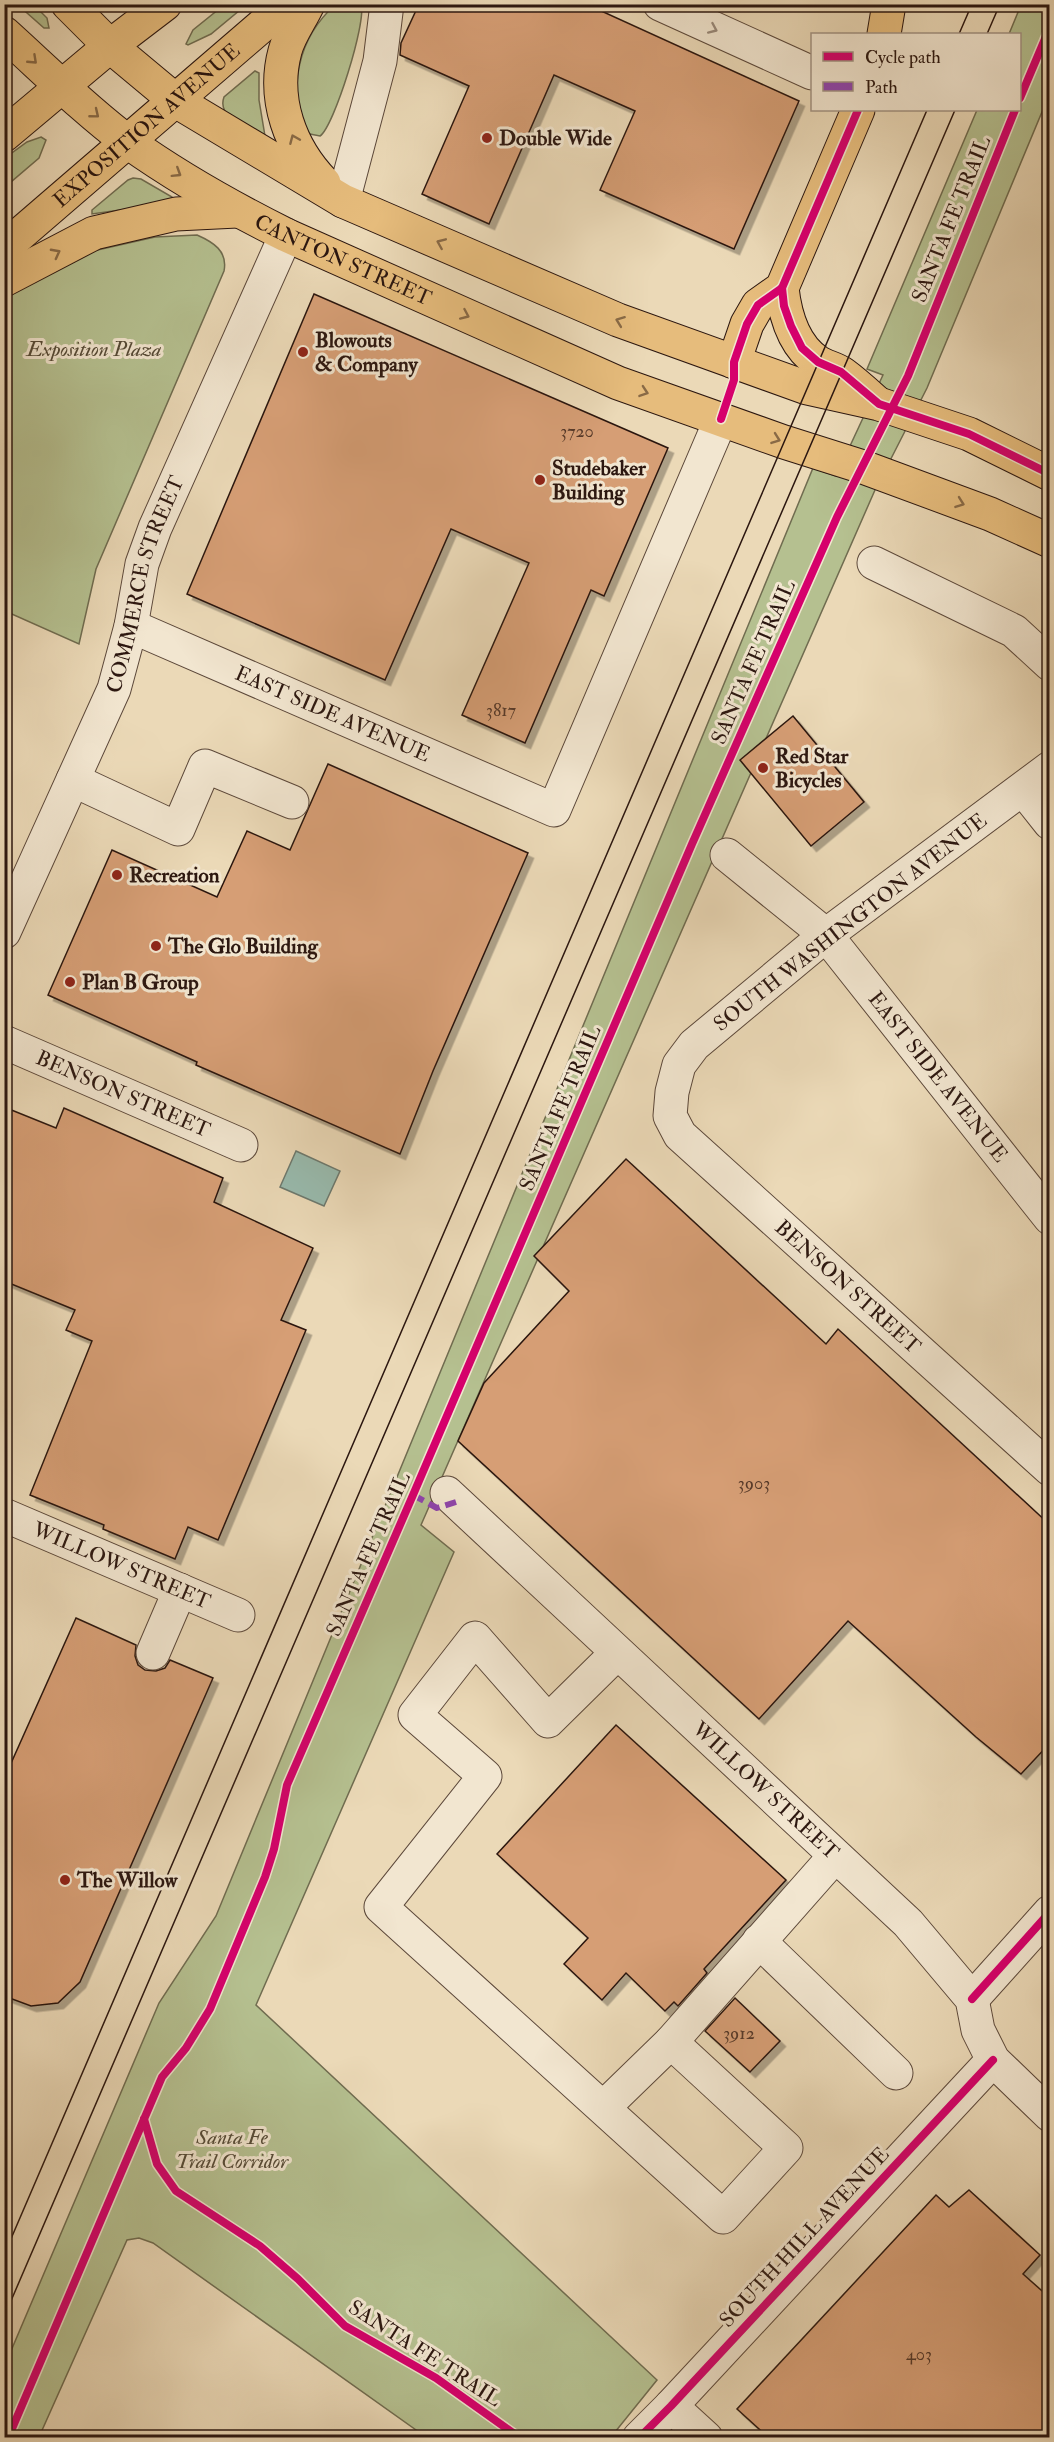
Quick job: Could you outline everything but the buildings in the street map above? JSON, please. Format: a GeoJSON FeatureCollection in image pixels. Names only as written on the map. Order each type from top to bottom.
{"type":"FeatureCollection","features":[{"type":"Feature","properties":{"kind":"main road"},"geometry":{"type":"LineString","coordinates":[[68,4],[110,46],[176,101],[342,201],[618,320],[807,388],[879,404],[969,434],[1050,474]]}},
{"type":"Feature","properties":{"kind":"main road"},"geometry":{"type":"LineString","coordinates":[[4,135],[110,46],[165,4]]}},
{"type":"Feature","properties":{"kind":"main road","name":"EXPOSITION AVENUE"},"geometry":{"type":"LineString","coordinates":[[4,248],[287,4]]}},
{"type":"Feature","properties":{"kind":"main road"},"geometry":{"type":"LineString","coordinates":[[308,4],[285,50],[281,82],[284,112],[294,143],[311,169],[342,201]]}},
{"type":"Feature","properties":{"kind":"main road"},"geometry":{"type":"LineString","coordinates":[[884,33],[889,4]]}},
{"type":"Feature","properties":{"kind":"main road","name":"CANTON STREET"},"geometry":{"type":"LineString","coordinates":[[4,33],[61,86],[128,141],[237,211],[286,235],[618,383],[863,467],[990,514],[1050,541]]}},
{"type":"Feature","properties":{"kind":"main road"},"geometry":{"type":"LineString","coordinates":[[858,111],[782,288],[790,326],[802,348],[818,362],[841,372],[879,404]]}},
{"type":"Feature","properties":{"kind":"main road"},"geometry":{"type":"LineString","coordinates":[[4,280],[94,233],[176,214],[237,211]]}},
{"type":"Feature","properties":{"kind":"main road"},"geometry":{"type":"LineString","coordinates":[[734,362],[747,324],[758,305],[782,288]]}},
{"type":"Feature","properties":{"kind":"street"},"geometry":{"type":"LineString","coordinates":[[342,201],[380,61],[387,4]]}},
{"type":"Feature","properties":{"kind":"street"},"geometry":{"type":"LineString","coordinates":[[660,4],[811,72]]}},
{"type":"Feature","properties":{"kind":"street","name":"COMMERCE STREET"},"geometry":{"type":"LineString","coordinates":[[4,932],[114,689],[132,626],[141,564],[155,528],[286,235]]}},
{"type":"Feature","properties":{"kind":"street","name":"EAST SIDE AVENUE"},"geometry":{"type":"LineString","coordinates":[[132,626],[554,810],[721,419]]}},
{"type":"Feature","properties":{"kind":"street"},"geometry":{"type":"LineString","coordinates":[[874,563],[1014,631],[1050,664]]}},
{"type":"Feature","properties":{"kind":"street"},"geometry":{"type":"LineString","coordinates":[[74,780],[178,829],[205,766],[292,802]]}},
{"type":"Feature","properties":{"kind":"street","name":"SOUTH WASHINGTON AVENUE"},"geometry":{"type":"LineString","coordinates":[[672,1092],[679,1065],[694,1045],[826,935],[1050,768]]}},
{"type":"Feature","properties":{"kind":"street"},"geometry":{"type":"LineString","coordinates":[[1023,789],[1050,823]]}},
{"type":"Feature","properties":{"kind":"street","name":"EAST SIDE AVENUE"},"geometry":{"type":"LineString","coordinates":[[727,855],[826,935],[1050,1218]]}},
{"type":"Feature","properties":{"kind":"street","name":"BENSON STREET"},"geometry":{"type":"LineString","coordinates":[[4,1042],[242,1145]]}},
{"type":"Feature","properties":{"kind":"street","name":"BENSON STREET"},"geometry":{"type":"LineString","coordinates":[[672,1092],[670,1116],[680,1135],[1050,1469]]}},
{"type":"Feature","properties":{"kind":"street","name":"WILLOW STREET"},"geometry":{"type":"LineString","coordinates":[[447,1493],[908,1923],[972,1999],[978,2030],[993,2060],[1050,2115]]}},
{"type":"Feature","properties":{"kind":"street","name":"WILLOW STREET"},"geometry":{"type":"LineString","coordinates":[[4,1515],[238,1615]]}},
{"type":"Feature","properties":{"kind":"street"},"geometry":{"type":"LineString","coordinates":[[153,1653],[180,1590]]}},
{"type":"Feature","properties":{"kind":"street"},"geometry":{"type":"LineString","coordinates":[[617,1653],[548,1720],[475,1638],[415,1716],[485,1776],[381,1907],[723,2217],[786,2148],[671,2042]]}},
{"type":"Feature","properties":{"kind":"street"},"geometry":{"type":"LineString","coordinates":[[603,2108],[671,2042],[835,1856]]}},
{"type":"Feature","properties":{"kind":"street"},"geometry":{"type":"LineString","coordinates":[[972,1999],[1050,1911]]}},
{"type":"Feature","properties":{"kind":"street"},"geometry":{"type":"LineString","coordinates":[[759,1941],[896,2073]]}},
{"type":"Feature","properties":{"kind":"street","name":"SOUTH HILL AVENUE"},"geometry":{"type":"LineString","coordinates":[[639,2438],[993,2060]]}},
{"type":"Feature","properties":{"kind":"street"},"geometry":{"type":"LineString","coordinates":[[671,2406],[706,2438]]}},
{"type":"Feature","properties":{"kind":"green space"},"geometry":{"type":"Polygon","coordinates":[[[18,5],[34,5],[47,18],[49,28],[44,28],[18,5]]]}},
{"type":"Feature","properties":{"kind":"green space"},"geometry":{"type":"Polygon","coordinates":[[[224,5],[246,5],[211,34],[186,44],[193,30],[224,5]]]}},
{"type":"Feature","properties":{"kind":"green space"},"geometry":{"type":"Polygon","coordinates":[[[335,5],[361,5],[362,15],[341,95],[320,136],[305,133],[297,98],[297,81],[300,64],[312,32],[335,5]]]}},
{"type":"Feature","properties":{"kind":"green space","name":"Santa Fe Trail Corridor"},"geometry":{"type":"Polygon","coordinates":[[[1021,5],[1049,5],[1049,95],[927,388],[875,490],[421,1525],[454,1552],[256,2005],[657,2380],[611,2437],[426,2437],[153,2243],[139,2238],[127,2240],[39,2437],[5,2438],[5,2365],[159,2003],[216,1916],[813,468],[836,476],[883,375],[867,369],[977,111],[1021,111],[1021,33],[1009,33],[1021,5]]]}},
{"type":"Feature","properties":{"kind":"green space"},"geometry":{"type":"Polygon","coordinates":[[[255,71],[259,73],[259,100],[265,136],[236,122],[225,111],[223,105],[224,97],[255,71]]]}},
{"type":"Feature","properties":{"kind":"green space"},"geometry":{"type":"Polygon","coordinates":[[[41,137],[46,140],[39,158],[5,187],[5,158],[27,142],[41,137]]]}},
{"type":"Feature","properties":{"kind":"green space"},"geometry":{"type":"Polygon","coordinates":[[[133,178],[141,179],[172,197],[173,200],[169,203],[92,214],[92,210],[133,178]]]}},
{"type":"Feature","properties":{"kind":"green space","name":"Exposition Plaza"},"geometry":{"type":"Polygon","coordinates":[[[197,235],[218,248],[224,258],[224,271],[96,569],[79,644],[5,611],[5,293],[93,251],[155,237],[197,235]]]}},
{"type":"Feature","properties":{"kind":"shaded area"},"geometry":{"type":"Polygon","coordinates":[[[296,1151],[340,1171],[324,1206],[280,1187],[296,1151]]]}},
{"type":"Feature","properties":{"kind":"tram line"},"geometry":{"type":"LineString","coordinates":[[959,33],[972,4]]}},
{"type":"Feature","properties":{"kind":"tram line"},"geometry":{"type":"LineString","coordinates":[[987,33],[1000,4]]}},
{"type":"Feature","properties":{"kind":"tram line"},"geometry":{"type":"LineString","coordinates":[[4,2255],[927,111]]}},
{"type":"Feature","properties":{"kind":"tram line"},"geometry":{"type":"LineString","coordinates":[[4,2317],[955,111]]}},
{"type":"Feature","properties":{"kind":"marked path"},"geometry":{"type":"LineString","coordinates":[[413,1495],[437,1508],[456,1502]]}},
{"type":"Feature","properties":{"kind":"cycle path"},"geometry":{"type":"LineString","coordinates":[[1021,96],[1050,27]]}},
{"type":"Feature","properties":{"kind":"cycle path"},"geometry":{"type":"LineString","coordinates":[[721,419],[734,380],[734,362],[747,324],[758,305],[782,288],[858,111]]}},
{"type":"Feature","properties":{"kind":"cycle path","name":"SANTA FE TRAIL"},"geometry":{"type":"LineString","coordinates":[[8,2438],[162,2077],[186,2048],[210,2009],[265,1877],[274,1849],[287,1785],[692,844],[837,517],[908,376],[1015,111]]}},
{"type":"Feature","properties":{"kind":"cycle path"},"geometry":{"type":"LineString","coordinates":[[782,288],[784,306],[791,326],[802,348],[818,362],[841,372],[879,404],[969,434],[1050,474]]}},
{"type":"Feature","properties":{"kind":"cycle path"},"geometry":{"type":"LineString","coordinates":[[972,1999],[1050,1912]]}},
{"type":"Feature","properties":{"kind":"cycle path"},"geometry":{"type":"LineString","coordinates":[[639,2438],[993,2060]]}},
{"type":"Feature","properties":{"kind":"cycle path","name":"SANTA FE TRAIL"},"geometry":{"type":"LineString","coordinates":[[144,2119],[157,2164],[176,2191],[260,2246],[298,2279],[345,2326],[436,2378],[520,2438]]}},
{"type":"Feature","properties":{"kind":"place","name":"Double Wide"},"geometry":{"type":"Point","coordinates":[487,138]}},
{"type":"Feature","properties":{"kind":"place","name":"Blowouts & Company"},"geometry":{"type":"Point","coordinates":[303,352]}},
{"type":"Feature","properties":{"kind":"place","name":"Studebaker Building"},"geometry":{"type":"Point","coordinates":[540,480]}},
{"type":"Feature","properties":{"kind":"place","name":"Red Star Bicycles"},"geometry":{"type":"Point","coordinates":[763,768]}},
{"type":"Feature","properties":{"kind":"place","name":"Recreation"},"geometry":{"type":"Point","coordinates":[117,875]}},
{"type":"Feature","properties":{"kind":"place","name":"The Glo Building"},"geometry":{"type":"Point","coordinates":[156,946]}},
{"type":"Feature","properties":{"kind":"place","name":"Plan B Group"},"geometry":{"type":"Point","coordinates":[70,982]}},
{"type":"Feature","properties":{"kind":"place","name":"The Willow"},"geometry":{"type":"Point","coordinates":[65,1880]}}]}
